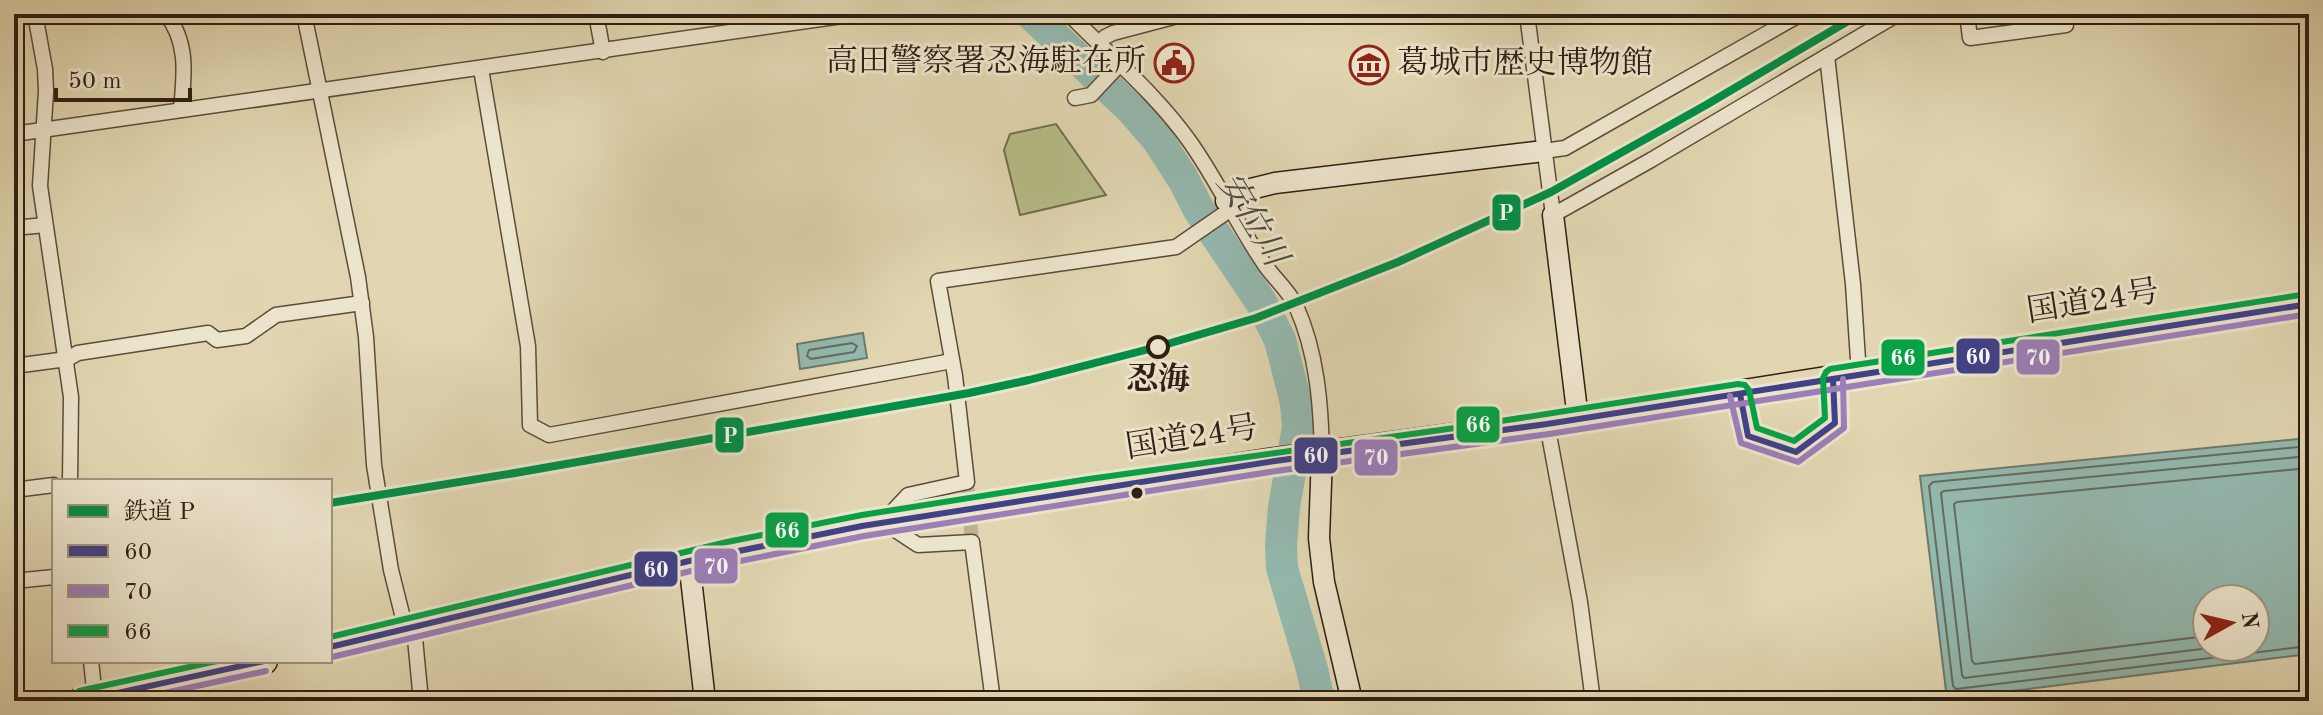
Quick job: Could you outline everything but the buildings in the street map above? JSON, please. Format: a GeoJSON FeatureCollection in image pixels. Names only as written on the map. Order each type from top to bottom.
{"type":"FeatureCollection","features":[{"type":"Feature","properties":{"kind":"highway","name":"国道24号"},"geometry":{"type":"LineString","coordinates":[[332,647],[689,561],[883,522],[1275,461],[1547,424],[2309,304]]}},
{"type":"Feature","properties":{"kind":"highway"},"geometry":{"type":"LineString","coordinates":[[88,699],[255,663]]}},
{"type":"Feature","properties":{"kind":"street"},"geometry":{"type":"LineString","coordinates":[[35,14],[45,69],[40,167],[45,225],[67,359],[72,421],[70,479]]}},
{"type":"Feature","properties":{"kind":"street"},"geometry":{"type":"LineString","coordinates":[[166,14],[183,46],[181,110]]}},
{"type":"Feature","properties":{"kind":"street"},"geometry":{"type":"LineString","coordinates":[[304,14],[362,303],[374,465],[391,570],[410,629],[421,701]]}},
{"type":"Feature","properties":{"kind":"street"},"geometry":{"type":"LineString","coordinates":[[596,14],[603,52]]}},
{"type":"Feature","properties":{"kind":"street"},"geometry":{"type":"LineString","coordinates":[[14,134],[856,14]]}},
{"type":"Feature","properties":{"kind":"street"},"geometry":{"type":"LineString","coordinates":[[1069,14],[1117,67],[1149,92],[1191,144],[1227,208],[1287,292],[1303,326],[1319,396],[1316,456],[1324,582],[1352,701]]}},
{"type":"Feature","properties":{"kind":"street"},"geometry":{"type":"LineString","coordinates":[[1099,44],[1113,33],[1185,14]]}},
{"type":"Feature","properties":{"kind":"street"},"geometry":{"type":"LineString","coordinates":[[1527,14],[1578,419]]}},
{"type":"Feature","properties":{"kind":"street"},"geometry":{"type":"LineString","coordinates":[[993,701],[972,542],[918,545],[883,522],[908,495],[967,482],[952,361],[938,281],[1176,247],[1197,234],[1247,190],[1275,183],[1565,148],[1801,14]]}},
{"type":"Feature","properties":{"kind":"street"},"geometry":{"type":"LineString","coordinates":[[1553,215],[1898,14]]}},
{"type":"Feature","properties":{"kind":"street"},"geometry":{"type":"LineString","coordinates":[[1967,14],[1970,38],[2066,25],[2064,14]]}},
{"type":"Feature","properties":{"kind":"street"},"geometry":{"type":"LineString","coordinates":[[1827,56],[1847,226],[1859,375]]}},
{"type":"Feature","properties":{"kind":"street"},"geometry":{"type":"LineString","coordinates":[[1075,98],[1093,93],[1117,67]]}},
{"type":"Feature","properties":{"kind":"street"},"geometry":{"type":"LineString","coordinates":[[481,69],[528,346],[530,425],[549,435],[952,361]]}},
{"type":"Feature","properties":{"kind":"street"},"geometry":{"type":"LineString","coordinates":[[14,228],[45,225]]}},
{"type":"Feature","properties":{"kind":"street"},"geometry":{"type":"LineString","coordinates":[[14,366],[208,333],[217,340],[246,336],[276,315],[362,303]]}},
{"type":"Feature","properties":{"kind":"street"},"geometry":{"type":"LineString","coordinates":[[1547,424],[1580,602],[1593,701]]}},
{"type":"Feature","properties":{"kind":"street"},"geometry":{"type":"LineString","coordinates":[[14,490],[52,485]]}},
{"type":"Feature","properties":{"kind":"street"},"geometry":{"type":"LineString","coordinates":[[689,561],[705,701]]}},
{"type":"Feature","properties":{"kind":"street"},"geometry":{"type":"LineString","coordinates":[[14,581],[52,577]]}},
{"type":"Feature","properties":{"kind":"street"},"geometry":{"type":"LineString","coordinates":[[88,699],[91,663]]}},
{"type":"Feature","properties":{"kind":"green space"},"geometry":{"type":"Polygon","coordinates":[[[1056,124],[1106,195],[1020,215],[1004,150],[1010,134],[1056,124]]]}},
{"type":"Feature","properties":{"kind":"water"},"geometry":{"type":"Polygon","coordinates":[[[863,333],[867,358],[800,369],[797,344],[863,333]]]}},
{"type":"Feature","properties":{"kind":"water"},"geometry":{"type":"Polygon","coordinates":[[[2309,438],[2309,654],[2271,659],[2271,583],[2191,583],[2191,663],[2237,663],[1947,699],[1920,476],[2309,438]]]}},
{"type":"Feature","properties":{"kind":"waterway","name":"安位川"},"geometry":{"type":"LineString","coordinates":[[1031,14],[1133,111],[1158,140],[1199,210],[1261,302],[1280,340],[1296,403],[1298,427],[1284,507],[1282,568],[1319,701]]}},
{"type":"Feature","properties":{"kind":"tunnel"},"geometry":{"type":"LineString","coordinates":[[967,482],[972,542]]}},
{"type":"Feature","properties":{"kind":"rail line","name":"P"},"geometry":{"type":"LineString","coordinates":[[332,503],[969,393],[1157,347],[1256,318],[1398,262],[1551,192],[1860,14]]}},
{"type":"Feature","properties":{"kind":"transit line","name":"66"},"geometry":{"type":"LineString","coordinates":[[332,637],[727,542],[862,515],[1738,384],[1745,385],[1749,390],[1757,428],[1794,441],[1825,418],[1823,378],[1830,369],[2307,294]]}},
{"type":"Feature","properties":{"kind":"transit line","name":"60"},"geometry":{"type":"LineString","coordinates":[[332,647],[689,561],[862,526],[1275,461],[1547,424],[2309,304]]}},
{"type":"Feature","properties":{"kind":"transit line","name":"70"},"geometry":{"type":"LineString","coordinates":[[332,657],[691,571],[864,536],[1276,471],[1549,434],[2309,314]]}},
{"type":"Feature","properties":{"kind":"transit line","name":"60"},"geometry":{"type":"LineString","coordinates":[[1740,394],[1748,436],[1796,452],[1835,423],[1833,379]]}},
{"type":"Feature","properties":{"kind":"transit line","name":"70"},"geometry":{"type":"LineString","coordinates":[[1730,396],[1741,443],[1798,462],[1844,428],[1843,379]]}},
{"type":"Feature","properties":{"kind":"transit line","name":"66"},"geometry":{"type":"LineString","coordinates":[[79,691],[208,663]]}},
{"type":"Feature","properties":{"kind":"transit line","name":"60"},"geometry":{"type":"LineString","coordinates":[[81,701],[255,663]]}},
{"type":"Feature","properties":{"kind":"transit line","name":"70"},"geometry":{"type":"LineString","coordinates":[[128,701],[266,671]]}},
{"type":"Feature","properties":{"kind":"place","name":"高田警察署忍海駐在所"},"geometry":{"type":"Point","coordinates":[1174,63]}},
{"type":"Feature","properties":{"kind":"place","name":"葛城市歴史博物館"},"geometry":{"type":"Point","coordinates":[1369,65]}},
{"type":"Feature","properties":{"kind":"place","name":"忍海"},"geometry":{"type":"Point","coordinates":[1158,347]}}]}
